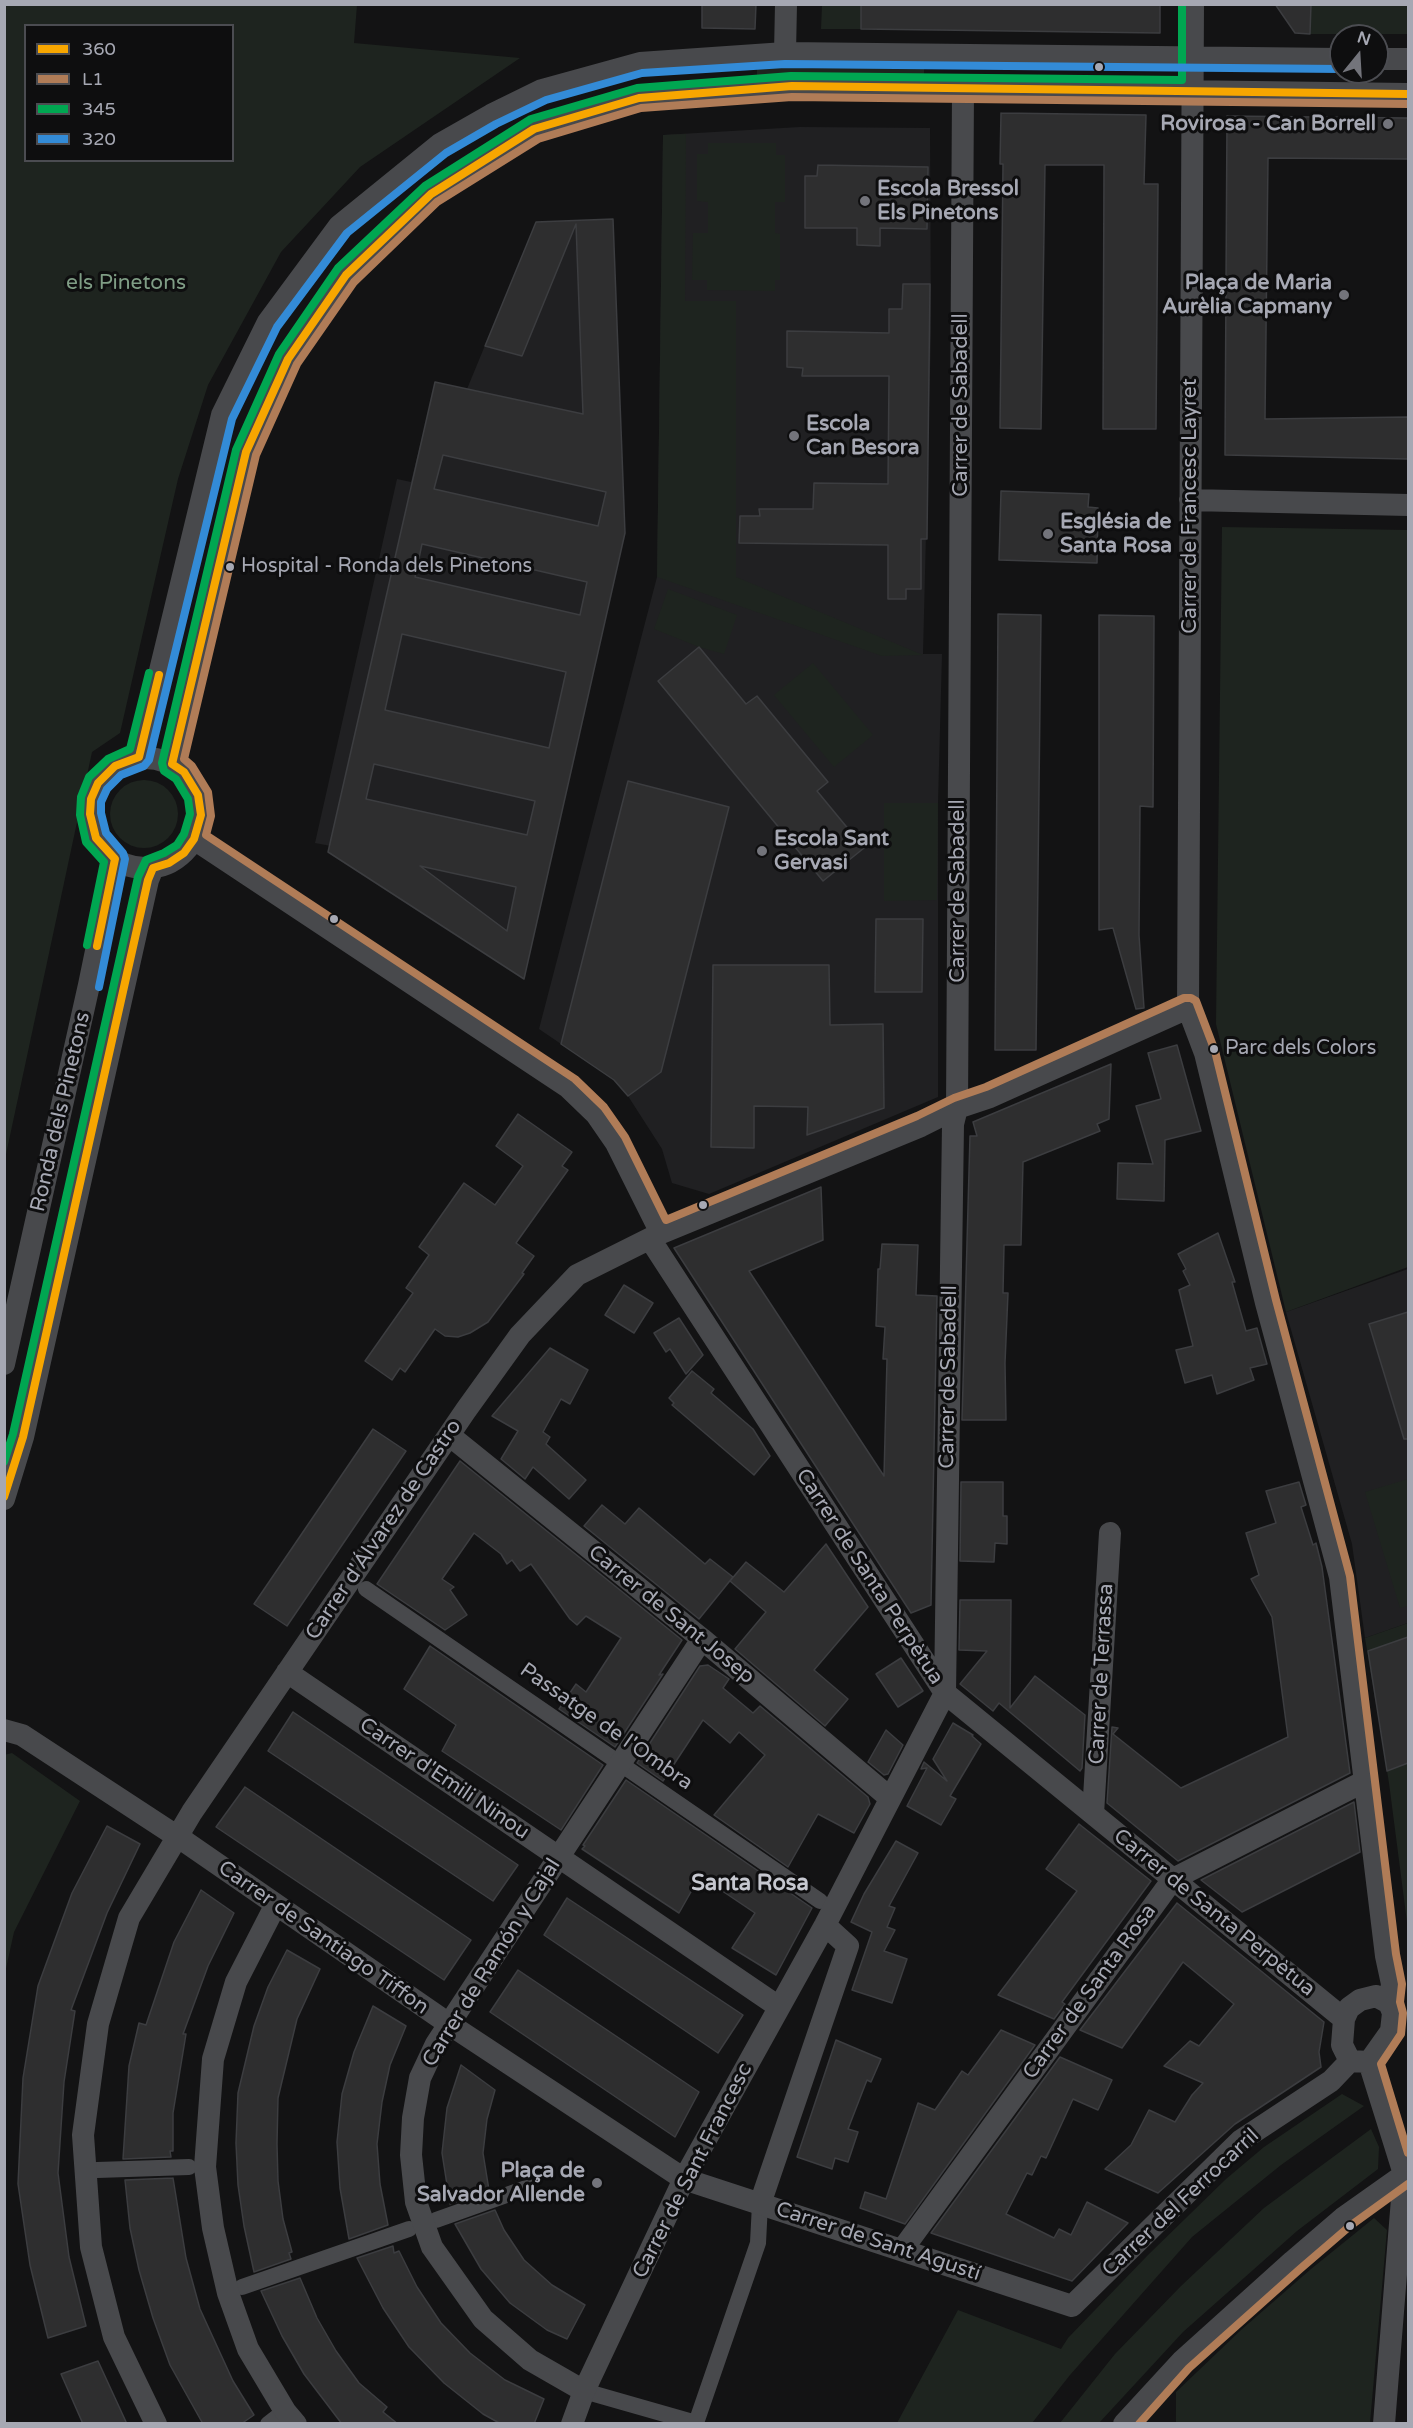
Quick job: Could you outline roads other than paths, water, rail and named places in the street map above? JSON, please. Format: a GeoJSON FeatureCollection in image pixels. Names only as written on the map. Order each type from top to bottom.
{"type":"FeatureCollection","features":[{"type":"Feature","properties":{"kind":"street"},"geometry":{"type":"LineString","coordinates":[[785,53],[786,4]]}},
{"type":"Feature","properties":{"kind":"street","name":"Carrer de Francesc Layret"},"geometry":{"type":"LineString","coordinates":[[1193,4],[1188,1008],[1204,1053],[1266,1303],[1340,1577],[1386,1956],[1397,2008]]}},
{"type":"Feature","properties":{"kind":"street"},"geometry":{"type":"LineString","coordinates":[[139,757],[222,415],[268,322],[339,226],[440,144],[542,90],[640,63],[785,53],[1329,59]]}},
{"type":"Feature","properties":{"kind":"street"},"geometry":{"type":"LineString","coordinates":[[1389,59],[1408,59]]}},
{"type":"Feature","properties":{"kind":"street"},"geometry":{"type":"LineString","coordinates":[[172,764],[246,452],[288,359],[346,275],[431,194],[534,129],[639,98],[792,86],[1408,94]]}},
{"type":"Feature","properties":{"kind":"street","name":"Carrer de Sabadell"},"geometry":{"type":"LineString","coordinates":[[945,1693],[953,1124],[957,1108],[963,88]]}},
{"type":"Feature","properties":{"kind":"street"},"geometry":{"type":"LineString","coordinates":[[1190,500],[1408,505]]}},
{"type":"Feature","properties":{"kind":"street"},"geometry":{"type":"LineString","coordinates":[[139,757],[154,757],[172,764],[184,772],[198,795],[201,815],[194,839],[184,853],[169,863],[153,868],[133,867],[115,859],[96,838],[90,814],[91,799],[98,783],[115,766],[139,757]]}},
{"type":"Feature","properties":{"kind":"street","name":"Carrer de Santa Perpètua"},"geometry":{"type":"LineString","coordinates":[[194,839],[568,1087],[596,1114],[616,1143],[656,1236],[945,1693],[1344,2019]]}},
{"type":"Feature","properties":{"kind":"street","name":"Ronda dels Pinetons"},"geometry":{"type":"LineString","coordinates":[[4,1364],[115,859]]}},
{"type":"Feature","properties":{"kind":"street","name":"Ronda dels Pinetons"},"geometry":{"type":"LineString","coordinates":[[4,1498],[23,1437],[143,900],[153,868]]}},
{"type":"Feature","properties":{"kind":"street","name":"Carrer d'Álvarez de Castro"},"geometry":{"type":"LineString","coordinates":[[156,2424],[114,2337],[90,2247],[83,2135],[98,2024],[129,1918],[192,1812],[520,1335],[578,1275],[656,1236],[921,1126],[957,1108],[990,1097],[1188,1008]]}},
{"type":"Feature","properties":{"kind":"street","name":"Carrer de Sant Josep"},"geometry":{"type":"LineString","coordinates":[[449,1436],[702,1639],[890,1798]]}},
{"type":"Feature","properties":{"kind":"street","name":"Carrer de Terrassa"},"geometry":{"type":"LineString","coordinates":[[1093,1814],[1110,1533]]}},
{"type":"Feature","properties":{"kind":"street","name":"Passatge de l'Ombra"},"geometry":{"type":"LineString","coordinates":[[366,1589],[820,1902]]}},
{"type":"Feature","properties":{"kind":"street","name":"Carrer de Ramón y Cajal"},"geometry":{"type":"LineString","coordinates":[[696,2424],[584,2391],[530,2360],[483,2319],[432,2247],[416,2202],[411,2155],[413,2118],[420,2078],[436,2044],[702,1639]]}},
{"type":"Feature","properties":{"kind":"street","name":"Carrer d'Emili Ninou"},"geometry":{"type":"LineString","coordinates":[[287,1672],[779,2007]]}},
{"type":"Feature","properties":{"kind":"street","name":"Carrer de Sant Francesc"},"geometry":{"type":"LineString","coordinates":[[572,2424],[584,2391],[684,2179],[825,1925],[945,1693]]}},
{"type":"Feature","properties":{"kind":"street","name":"Carrer de Santiago Tiffon"},"geometry":{"type":"LineString","coordinates":[[4,1711],[13,1733],[177,1837],[449,2024],[684,2179]]}},
{"type":"Feature","properties":{"kind":"street","name":"Carrer de Santa Rosa"},"geometry":{"type":"LineString","coordinates":[[902,2250],[1173,1879],[1365,1781]]}},
{"type":"Feature","properties":{"kind":"street"},"geometry":{"type":"LineString","coordinates":[[275,1906],[236,1982],[213,2059],[205,2167],[213,2228],[228,2293],[248,2349],[285,2411],[280,2421]]}},
{"type":"Feature","properties":{"kind":"street"},"geometry":{"type":"LineString","coordinates":[[696,2424],[758,2243],[760,2204],[848,1946],[825,1925]]}},
{"type":"Feature","properties":{"kind":"street"},"geometry":{"type":"LineString","coordinates":[[1360,2061],[1391,2031],[1397,2008],[1376,1996],[1360,2000],[1349,2008],[1344,2019],[1342,2044],[1360,2061],[1406,2173],[1384,2424]]}},
{"type":"Feature","properties":{"kind":"street","name":"Carrer del Ferrocarril"},"geometry":{"type":"LineString","coordinates":[[1072,2306],[1240,2141],[1360,2061]]}},
{"type":"Feature","properties":{"kind":"street"},"geometry":{"type":"LineString","coordinates":[[97,2170],[189,2166]]}},
{"type":"Feature","properties":{"kind":"street"},"geometry":{"type":"LineString","coordinates":[[1124,2424],[1182,2361],[1286,2267],[1343,2218],[1406,2173]]}},
{"type":"Feature","properties":{"kind":"street","name":"Carrer de Sant Agustí"},"geometry":{"type":"LineString","coordinates":[[684,2179],[1072,2306]]}},
{"type":"Feature","properties":{"kind":"street"},"geometry":{"type":"LineString","coordinates":[[436,2220],[529,2187]]}},
{"type":"Feature","properties":{"kind":"street"},"geometry":{"type":"LineString","coordinates":[[242,2287],[409,2229]]}},
{"type":"Feature","properties":{"kind":"place","name":"Rovirosa - Can Borrell"},"geometry":{"type":"Point","coordinates":[1388,124]}},
{"type":"Feature","properties":{"kind":"place","name":"Escola Bressol Els Pinetons"},"geometry":{"type":"Point","coordinates":[865,201]}},
{"type":"Feature","properties":{"kind":"place","name":"Plaça de Maria Aurèlia Capmany"},"geometry":{"type":"Point","coordinates":[1344,295]}},
{"type":"Feature","properties":{"kind":"place","name":"Escola Can Besora"},"geometry":{"type":"Point","coordinates":[794,436]}},
{"type":"Feature","properties":{"kind":"place","name":"Església de Santa Rosa"},"geometry":{"type":"Point","coordinates":[1048,534]}},
{"type":"Feature","properties":{"kind":"place","name":"Hospital - Ronda dels Pinetons"},"geometry":{"type":"Point","coordinates":[230,567]}},
{"type":"Feature","properties":{"kind":"place","name":"Escola Sant Gervasi"},"geometry":{"type":"Point","coordinates":[762,851]}},
{"type":"Feature","properties":{"kind":"place","name":"Parc dels Colors"},"geometry":{"type":"Point","coordinates":[1214,1049]}},
{"type":"Feature","properties":{"kind":"place","name":"Plaça de Salvador Allende"},"geometry":{"type":"Point","coordinates":[597,2183]}},
{"type":"Feature","properties":{"kind":"district","name":"Santa Rosa"},"geometry":{"type":"Point","coordinates":[750,1884]}},
{"type":"Feature","properties":{"kind":"park label","name":"els Pinetons"},"geometry":{"type":"Point","coordinates":[126,283]}}]}
